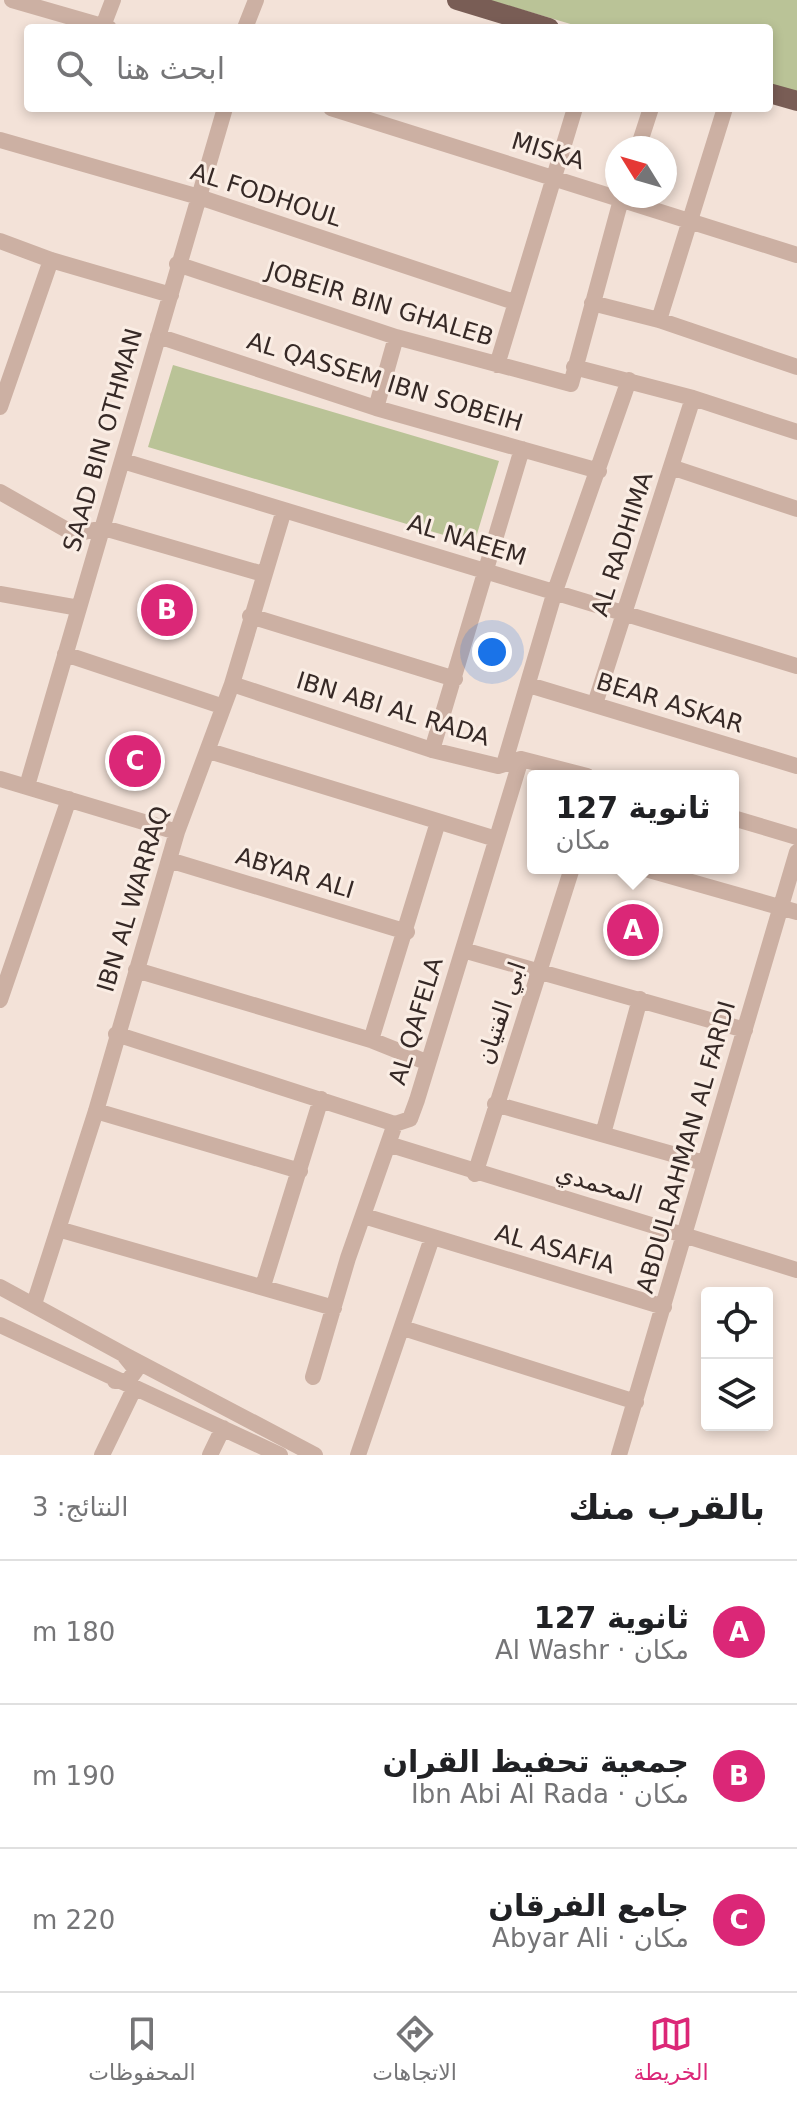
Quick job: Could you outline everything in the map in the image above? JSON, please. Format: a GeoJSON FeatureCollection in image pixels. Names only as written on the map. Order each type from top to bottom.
{"type":"FeatureCollection","features":[{"type":"Feature","properties":{"kind":"main road"},"geometry":{"type":"LineString","coordinates":[[457,0],[536,24]]}},
{"type":"Feature","properties":{"kind":"main road"},"geometry":{"type":"LineString","coordinates":[[773,94],[797,101]]}},
{"type":"Feature","properties":{"kind":"street"},"geometry":{"type":"LineString","coordinates":[[12,0],[96,24]]}},
{"type":"Feature","properties":{"kind":"street"},"geometry":{"type":"LineString","coordinates":[[107,24],[113,0]]}},
{"type":"Feature","properties":{"kind":"street"},"geometry":{"type":"LineString","coordinates":[[247,24],[256,0]]}},
{"type":"Feature","properties":{"kind":"street","name":"SAAD BIN OTHMAN"},"geometry":{"type":"LineString","coordinates":[[27,786],[224,112]]}},
{"type":"Feature","properties":{"kind":"street","name":"MISKA"},"geometry":{"type":"LineString","coordinates":[[344,112],[605,192]]}},
{"type":"Feature","properties":{"kind":"street"},"geometry":{"type":"LineString","coordinates":[[497,365],[574,112]]}},
{"type":"Feature","properties":{"kind":"street"},"geometry":{"type":"LineString","coordinates":[[642,136],[650,112]]}},
{"type":"Feature","properties":{"kind":"street"},"geometry":{"type":"LineString","coordinates":[[659,320],[724,112]]}},
{"type":"Feature","properties":{"kind":"street","name":"AL FODHOUL"},"geometry":{"type":"LineString","coordinates":[[0,140],[199,197],[514,302]]}},
{"type":"Feature","properties":{"kind":"street"},"geometry":{"type":"LineString","coordinates":[[572,375],[619,208]]}},
{"type":"Feature","properties":{"kind":"street","name":"MISKA"},"geometry":{"type":"LineString","coordinates":[[653,208],[797,255]]}},
{"type":"Feature","properties":{"kind":"street"},"geometry":{"type":"LineString","coordinates":[[0,241],[51,260],[171,295]]}},
{"type":"Feature","properties":{"kind":"street"},"geometry":{"type":"LineString","coordinates":[[0,407],[51,260]]}},
{"type":"Feature","properties":{"kind":"street","name":"JOBEIR BIN GHALEB"},"geometry":{"type":"LineString","coordinates":[[177,264],[396,337],[497,365],[629,380],[797,432]]}},
{"type":"Feature","properties":{"kind":"street"},"geometry":{"type":"LineString","coordinates":[[592,303],[659,320],[797,367]]}},
{"type":"Feature","properties":{"kind":"street","name":"AL QASSEM IBN SOBEIH"},"geometry":{"type":"LineString","coordinates":[[158,336],[376,408],[599,471]]}},
{"type":"Feature","properties":{"kind":"street"},"geometry":{"type":"LineString","coordinates":[[376,408],[396,337]]}},
{"type":"Feature","properties":{"kind":"street","name":"AL QAFELA"},"geometry":{"type":"LineString","coordinates":[[313,1377],[395,1124],[410,1119],[496,839],[529,685],[555,591],[629,380]]}},
{"type":"Feature","properties":{"kind":"street","name":"AL RADHIMA"},"geometry":{"type":"LineString","coordinates":[[595,704],[693,398]]}},
{"type":"Feature","properties":{"kind":"street"},"geometry":{"type":"LineString","coordinates":[[432,750],[488,572],[522,449]]}},
{"type":"Feature","properties":{"kind":"street","name":"AL NAEEM"},"geometry":{"type":"LineString","coordinates":[[123,461],[797,666]]}},
{"type":"Feature","properties":{"kind":"street"},"geometry":{"type":"LineString","coordinates":[[671,467],[797,509]]}},
{"type":"Feature","properties":{"kind":"street"},"geometry":{"type":"LineString","coordinates":[[0,492],[74,534],[104,528],[263,574]]}},
{"type":"Feature","properties":{"kind":"street","name":"IBN AL WARRAQ"},"geometry":{"type":"LineString","coordinates":[[34,1304],[96,1111],[177,832],[209,751],[221,706],[232,684],[284,510]]}},
{"type":"Feature","properties":{"kind":"street"},"geometry":{"type":"LineString","coordinates":[[0,594],[79,608]]}},
{"type":"Feature","properties":{"kind":"street"},"geometry":{"type":"LineString","coordinates":[[250,616],[455,679]]}},
{"type":"Feature","properties":{"kind":"street"},"geometry":{"type":"LineString","coordinates":[[65,654],[221,706]]}},
{"type":"Feature","properties":{"kind":"street","name":"IBN ABI AL RADA"},"geometry":{"type":"LineString","coordinates":[[232,684],[432,750],[498,766],[513,760],[559,770]]}},
{"type":"Feature","properties":{"kind":"street","name":"BEAR ASKAR"},"geometry":{"type":"LineString","coordinates":[[529,685],[797,766]]}},
{"type":"Feature","properties":{"kind":"street"},"geometry":{"type":"LineString","coordinates":[[209,751],[496,839]]}},
{"type":"Feature","properties":{"kind":"street"},"geometry":{"type":"LineString","coordinates":[[0,779],[177,832]]}},
{"type":"Feature","properties":{"kind":"street"},"geometry":{"type":"LineString","coordinates":[[0,1000],[69,799]]}},
{"type":"Feature","properties":{"kind":"street"},"geometry":{"type":"LineString","coordinates":[[739,820],[797,837]]}},
{"type":"Feature","properties":{"kind":"street"},"geometry":{"type":"LineString","coordinates":[[371,1040],[407,932],[438,822]]}},
{"type":"Feature","properties":{"kind":"street","name":"ABDULRAHMAN AL FARDI"},"geometry":{"type":"LineString","coordinates":[[619,1455],[664,1307],[682,1233],[745,1030],[789,909],[797,852]]}},
{"type":"Feature","properties":{"kind":"street","name":"ABYAR ALI"},"geometry":{"type":"LineString","coordinates":[[169,860],[407,932]]}},
{"type":"Feature","properties":{"kind":"street","name":"ابي الفتيان"},"geometry":{"type":"LineString","coordinates":[[475,1174],[570,874]]}},
{"type":"Feature","properties":{"kind":"street"},"geometry":{"type":"LineString","coordinates":[[664,874],[789,909]]}},
{"type":"Feature","properties":{"kind":"street"},"geometry":{"type":"LineString","coordinates":[[463,950],[745,1030]]}},
{"type":"Feature","properties":{"kind":"street"},"geometry":{"type":"LineString","coordinates":[[136,970],[371,1040],[426,1062]]}},
{"type":"Feature","properties":{"kind":"street"},"geometry":{"type":"LineString","coordinates":[[603,1134],[640,999]]}},
{"type":"Feature","properties":{"kind":"street"},"geometry":{"type":"LineString","coordinates":[[116,1034],[395,1124]]}},
{"type":"Feature","properties":{"kind":"street"},"geometry":{"type":"LineString","coordinates":[[263,1286],[321,1099]]}},
{"type":"Feature","properties":{"kind":"street"},"geometry":{"type":"LineString","coordinates":[[495,1104],[704,1163]]}},
{"type":"Feature","properties":{"kind":"street"},"geometry":{"type":"LineString","coordinates":[[96,1111],[300,1171]]}},
{"type":"Feature","properties":{"kind":"street","name":"المحمدي"},"geometry":{"type":"LineString","coordinates":[[388,1144],[475,1174],[682,1233],[797,1270]]}},
{"type":"Feature","properties":{"kind":"street","name":"AL ASAFIA"},"geometry":{"type":"LineString","coordinates":[[364,1216],[664,1307]]}},
{"type":"Feature","properties":{"kind":"street"},"geometry":{"type":"LineString","coordinates":[[58,1229],[334,1308]]}},
{"type":"Feature","properties":{"kind":"street"},"geometry":{"type":"LineString","coordinates":[[358,1455],[432,1238]]}},
{"type":"Feature","properties":{"kind":"street"},"geometry":{"type":"LineString","coordinates":[[0,1287],[315,1455]]}},
{"type":"Feature","properties":{"kind":"street"},"geometry":{"type":"LineString","coordinates":[[0,1325],[114,1381],[280,1455]]}},
{"type":"Feature","properties":{"kind":"street"},"geometry":{"type":"LineString","coordinates":[[403,1328],[636,1402]]}},
{"type":"Feature","properties":{"kind":"street"},"geometry":{"type":"LineString","coordinates":[[114,1381],[128,1381],[136,1370],[123,1354]]}},
{"type":"Feature","properties":{"kind":"street"},"geometry":{"type":"LineString","coordinates":[[102,1455],[134,1389]]}},
{"type":"Feature","properties":{"kind":"street"},"geometry":{"type":"LineString","coordinates":[[210,1455],[223,1428]]}},
{"type":"Feature","properties":{"kind":"green space"},"geometry":{"type":"Polygon","coordinates":[[[489,0],[797,0],[797,94],[773,86],[773,24],[570,24],[489,0]]]}},
{"type":"Feature","properties":{"kind":"green space"},"geometry":{"type":"Polygon","coordinates":[[[173,365],[499,461],[474,544],[148,447],[173,365]]]}},
{"type":"Feature","properties":{"kind":"place","name":"جمعية تحفيظ القران"},"geometry":{"type":"Point","coordinates":[167,610]}},
{"type":"Feature","properties":{"kind":"place","name":"جامع الفرقان"},"geometry":{"type":"Point","coordinates":[135,761]}},
{"type":"Feature","properties":{"kind":"place","name":"ثانوية 127"},"geometry":{"type":"Point","coordinates":[633,930]}}]}
